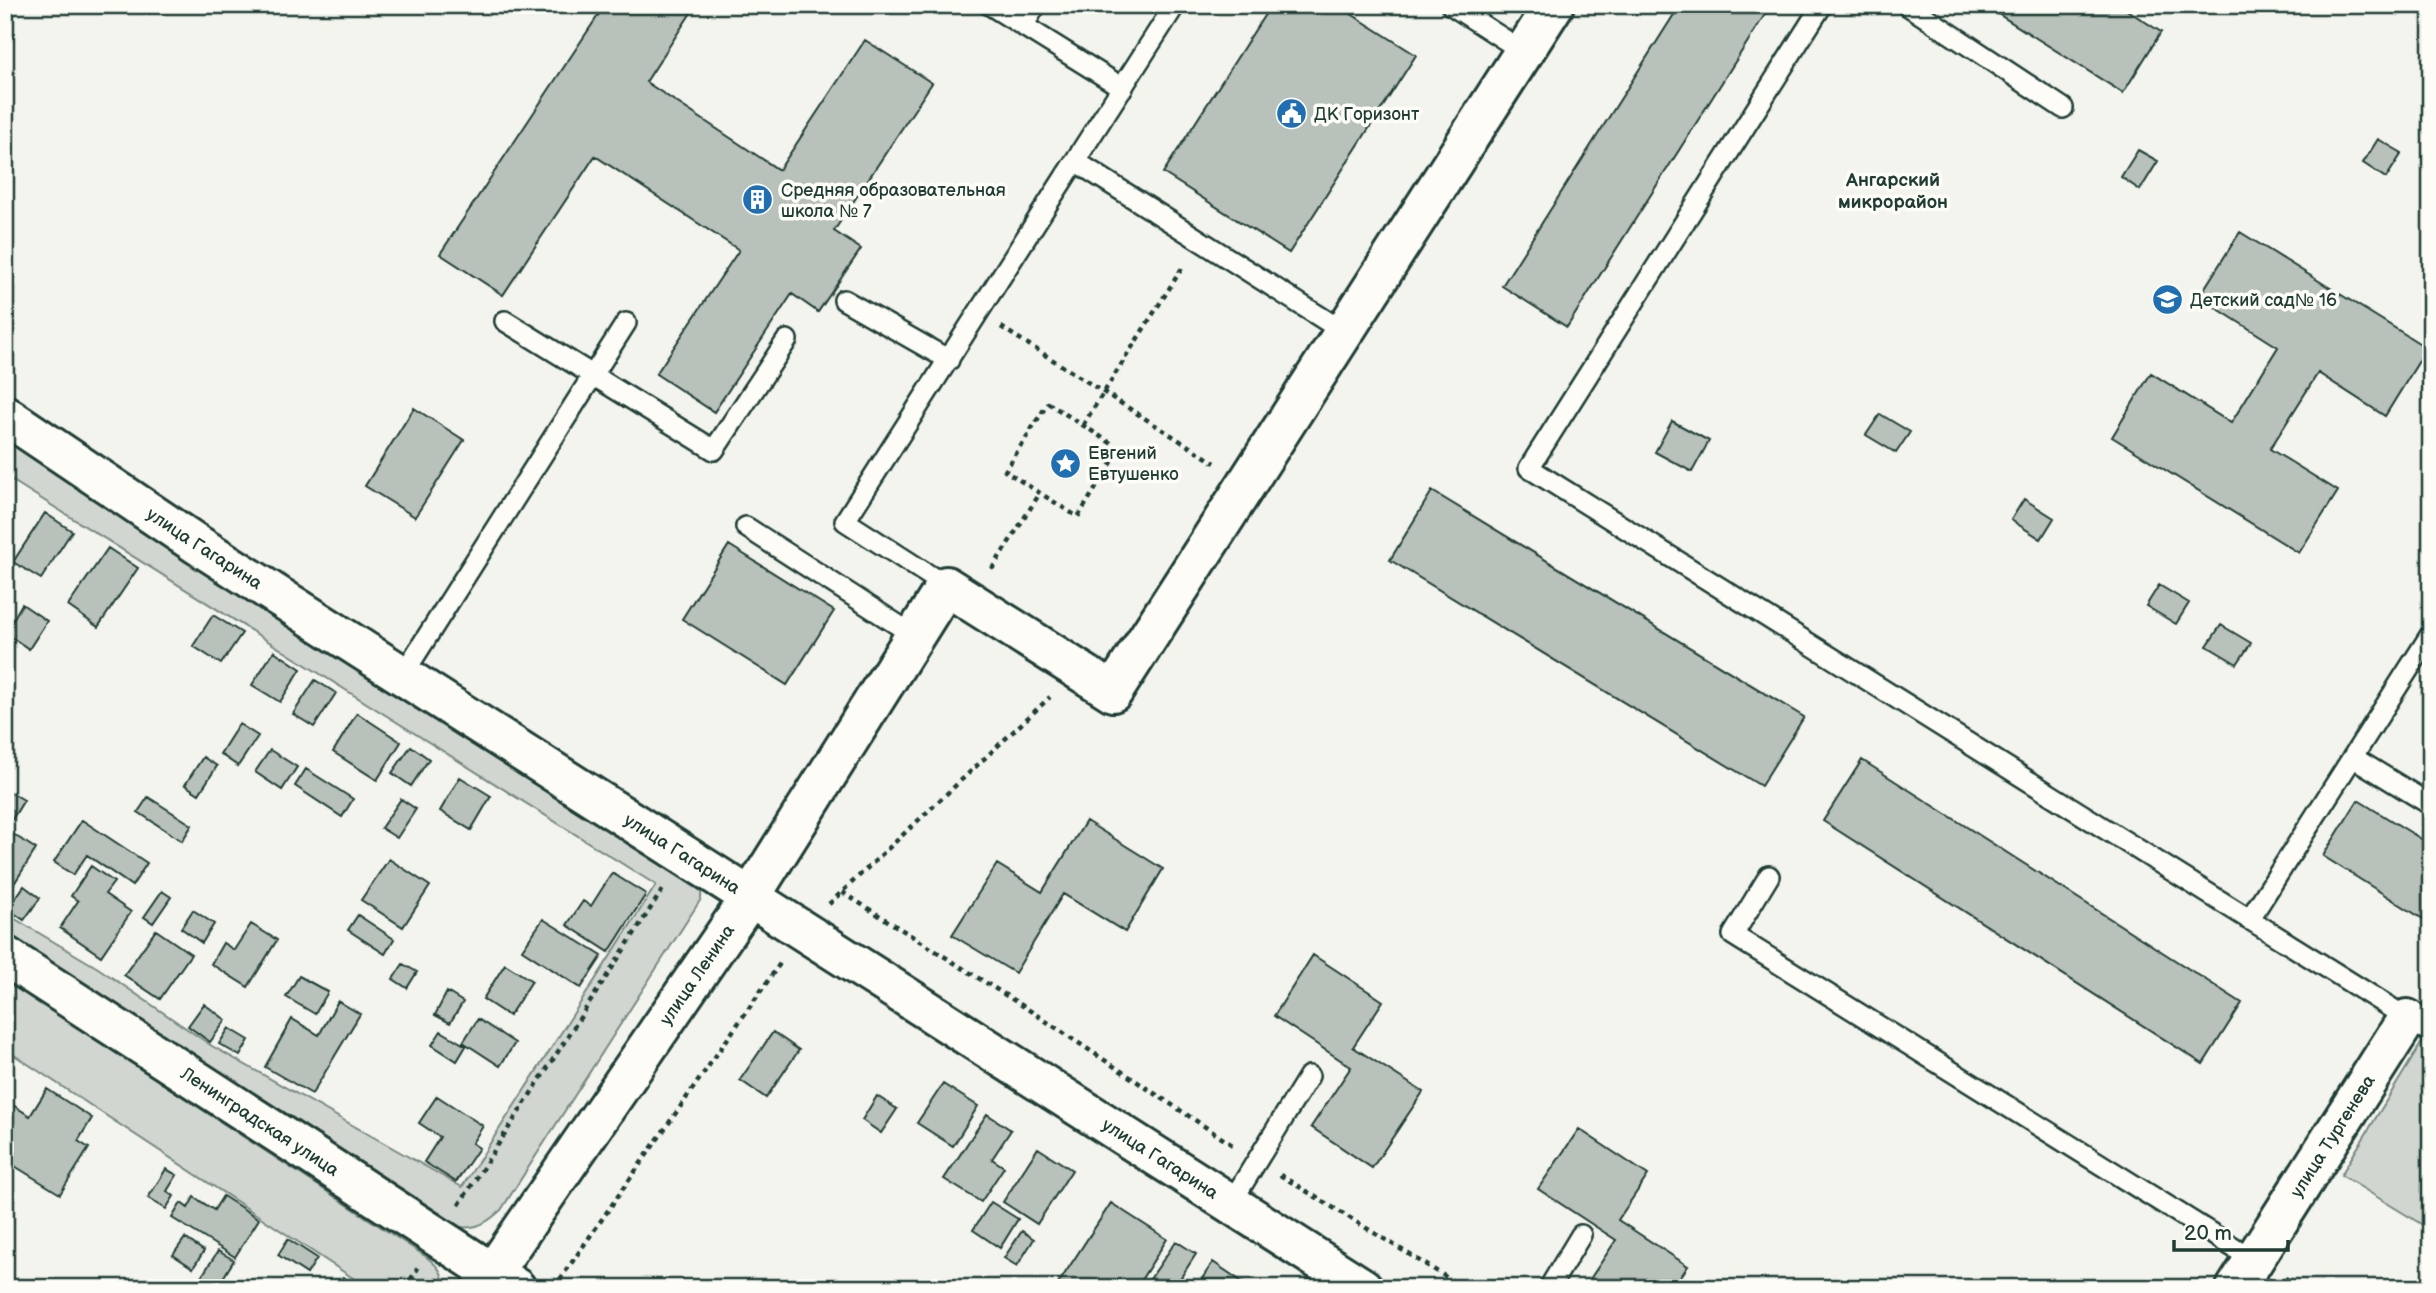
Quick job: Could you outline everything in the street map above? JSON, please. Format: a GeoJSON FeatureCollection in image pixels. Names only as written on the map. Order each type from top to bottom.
{"type":"FeatureCollection","features":[{"type":"Feature","properties":{"kind":"street"},"geometry":{"type":"LineString","coordinates":[[959,594],[1113,692],[1554,5]]}},
{"type":"Feature","properties":{"kind":"street","name":"улица Гагарина"},"geometry":{"type":"LineString","coordinates":[[5,415],[198,545],[404,673],[1363,1288]]}},
{"type":"Feature","properties":{"kind":"street","name":"улица Ленина"},"geometry":{"type":"LineString","coordinates":[[497,1282],[751,896],[915,636],[959,594]]}},
{"type":"Feature","properties":{"kind":"street","name":"Ленинградская улица"},"geometry":{"type":"LineString","coordinates":[[5,956],[439,1237],[497,1282]]}},
{"type":"Feature","properties":{"kind":"street","name":"улица Тургенева"},"geometry":{"type":"LineString","coordinates":[[2245,1274],[2419,1026]]}},
{"type":"Feature","properties":{"kind":"lane"},"geometry":{"type":"LineString","coordinates":[[990,5],[1122,88]]}},
{"type":"Feature","properties":{"kind":"lane"},"geometry":{"type":"LineString","coordinates":[[1023,26],[1036,5]]}},
{"type":"Feature","properties":{"kind":"lane"},"geometry":{"type":"LineString","coordinates":[[959,594],[845,521],[1175,5]]}},
{"type":"Feature","properties":{"kind":"lane"},"geometry":{"type":"LineString","coordinates":[[1451,5],[1524,52]]}},
{"type":"Feature","properties":{"kind":"lane"},"geometry":{"type":"LineString","coordinates":[[1822,5],[1529,468],[2419,1026]]}},
{"type":"Feature","properties":{"kind":"lane"},"geometry":{"type":"LineString","coordinates":[[1907,5],[2063,108]]}},
{"type":"Feature","properties":{"kind":"lane"},"geometry":{"type":"LineString","coordinates":[[1075,161],[1344,332]]}},
{"type":"Feature","properties":{"kind":"lane"},"geometry":{"type":"LineString","coordinates":[[845,300],[949,360]]}},
{"type":"Feature","properties":{"kind":"lane"},"geometry":{"type":"LineString","coordinates":[[505,321],[714,450],[787,340]]}},
{"type":"Feature","properties":{"kind":"lane"},"geometry":{"type":"LineString","coordinates":[[404,673],[626,323]]}},
{"type":"Feature","properties":{"kind":"lane"},"geometry":{"type":"LineString","coordinates":[[746,527],[915,636]]}},
{"type":"Feature","properties":{"kind":"lane"},"geometry":{"type":"LineString","coordinates":[[2249,920],[2431,634]]}},
{"type":"Feature","properties":{"kind":"lane"},"geometry":{"type":"LineString","coordinates":[[2354,758],[2431,805]]}},
{"type":"Feature","properties":{"kind":"lane"},"geometry":{"type":"LineString","coordinates":[[1769,876],[1733,935],[2245,1274]]}},
{"type":"Feature","properties":{"kind":"lane"},"geometry":{"type":"LineString","coordinates":[[1230,1203],[1309,1076]]}},
{"type":"Feature","properties":{"kind":"lane"},"geometry":{"type":"LineString","coordinates":[[1549,1288],[1581,1236]]}},
{"type":"Feature","properties":{"kind":"path"},"geometry":{"type":"LineString","coordinates":[[1083,425],[1199,241]]}},
{"type":"Feature","properties":{"kind":"path"},"geometry":{"type":"LineString","coordinates":[[979,313],[1248,484]]}},
{"type":"Feature","properties":{"kind":"path"},"geometry":{"type":"LineString","coordinates":[[1048,403],[1083,425],[1121,449],[1078,517],[1005,471],[1048,403]]}},
{"type":"Feature","properties":{"kind":"path"},"geometry":{"type":"LineString","coordinates":[[959,594],[1040,493]]}},
{"type":"Feature","properties":{"kind":"path"},"geometry":{"type":"LineString","coordinates":[[405,1288],[686,854]]}},
{"type":"Feature","properties":{"kind":"path"},"geometry":{"type":"LineString","coordinates":[[842,892],[1026,1008],[1256,1161],[1464,1288]]}},
{"type":"Feature","properties":{"kind":"shaded area"},"geometry":{"type":"Polygon","coordinates":[[[5,420],[702,876],[701,899],[501,1210],[489,1220],[471,1227],[449,1225],[5,948],[5,913],[98,968],[212,1046],[462,1187],[656,885],[5,476],[5,420]]]}},
{"type":"Feature","properties":{"kind":"shaded area"},"geometry":{"type":"Polygon","coordinates":[[[5,980],[425,1256],[439,1269],[444,1288],[368,1288],[5,1049],[5,980]]]}},
{"type":"Feature","properties":{"kind":"shaded area"},"geometry":{"type":"Polygon","coordinates":[[[2424,1039],[2431,1044],[2431,1230],[2341,1175],[2424,1039]]]}},
{"type":"Feature","properties":{"kind":"building","name":"Средняя образовательная школа № 7"},"geometry":{"type":"Polygon","coordinates":[[[605,5],[696,5],[646,82],[779,170],[865,40],[932,83],[834,231],[861,249],[818,312],[792,294],[714,412],[656,374],[739,250],[595,156],[503,295],[440,254],[605,5]]]}},
{"type":"Feature","properties":{"kind":"building"},"geometry":{"type":"Polygon","coordinates":[[[1271,5],[1337,5],[1416,55],[1289,253],[1163,173],[1271,5]]]}},
{"type":"Feature","properties":{"kind":"building"},"geometry":{"type":"Polygon","coordinates":[[[1680,5],[1771,5],[1567,327],[1502,286],[1680,5]]]}},
{"type":"Feature","properties":{"kind":"building"},"geometry":{"type":"Polygon","coordinates":[[[1984,5],[2119,5],[2161,32],[2123,93],[1984,5]]]}},
{"type":"Feature","properties":{"kind":"building"},"geometry":{"type":"Polygon","coordinates":[[[2378,139],[2402,153],[2386,178],[2363,163],[2378,139]]]}},
{"type":"Feature","properties":{"kind":"building"},"geometry":{"type":"Polygon","coordinates":[[[2138,150],[2158,161],[2140,190],[2121,177],[2138,150]]]}},
{"type":"Feature","properties":{"kind":"building"},"geometry":{"type":"Polygon","coordinates":[[[2240,232],[2427,348],[2385,416],[2318,373],[2270,449],[2338,491],[2299,553],[2112,437],[2151,373],[2231,423],[2278,347],[2199,297],[2240,232]]]}},
{"type":"Feature","properties":{"kind":"building"},"geometry":{"type":"Polygon","coordinates":[[[414,408],[464,440],[415,517],[365,486],[414,408]]]}},
{"type":"Feature","properties":{"kind":"building"},"geometry":{"type":"Polygon","coordinates":[[[1880,414],[1910,432],[1896,453],[1866,435],[1880,414]]]}},
{"type":"Feature","properties":{"kind":"building"},"geometry":{"type":"Polygon","coordinates":[[[1672,421],[1709,441],[1692,472],[1655,452],[1672,421]]]}},
{"type":"Feature","properties":{"kind":"building"},"geometry":{"type":"Polygon","coordinates":[[[1432,491],[1804,717],[1761,786],[1390,560],[1432,491]]]}},
{"type":"Feature","properties":{"kind":"building"},"geometry":{"type":"Polygon","coordinates":[[[2024,499],[2054,518],[2041,539],[2011,520],[2024,499]]]}},
{"type":"Feature","properties":{"kind":"building"},"geometry":{"type":"Polygon","coordinates":[[[45,513],[72,531],[41,579],[13,562],[45,513]]]}},
{"type":"Feature","properties":{"kind":"building"},"geometry":{"type":"Polygon","coordinates":[[[729,545],[834,611],[787,685],[682,619],[729,545]]]}},
{"type":"Feature","properties":{"kind":"building"},"geometry":{"type":"Polygon","coordinates":[[[108,548],[138,568],[98,627],[68,606],[108,548]]]}},
{"type":"Feature","properties":{"kind":"building"},"geometry":{"type":"Polygon","coordinates":[[[2159,585],[2189,603],[2176,624],[2146,606],[2159,585]]]}},
{"type":"Feature","properties":{"kind":"building"},"geometry":{"type":"Polygon","coordinates":[[[22,604],[47,621],[29,649],[5,633],[22,604]]]}},
{"type":"Feature","properties":{"kind":"building"},"geometry":{"type":"Polygon","coordinates":[[[213,615],[242,633],[221,664],[193,646],[213,615]]]}},
{"type":"Feature","properties":{"kind":"building"},"geometry":{"type":"Polygon","coordinates":[[[2221,625],[2251,643],[2237,664],[2207,646],[2221,625]]]}},
{"type":"Feature","properties":{"kind":"building"},"geometry":{"type":"Polygon","coordinates":[[[274,651],[301,669],[280,702],[252,685],[274,651]]]}},
{"type":"Feature","properties":{"kind":"building"},"geometry":{"type":"Polygon","coordinates":[[[315,680],[336,693],[314,727],[293,714],[315,680]]]}},
{"type":"Feature","properties":{"kind":"building"},"geometry":{"type":"Polygon","coordinates":[[[357,713],[401,742],[377,780],[333,752],[357,713]]]}},
{"type":"Feature","properties":{"kind":"building"},"geometry":{"type":"Polygon","coordinates":[[[239,724],[258,736],[238,766],[220,754],[239,724]]]}},
{"type":"Feature","properties":{"kind":"building"},"geometry":{"type":"Polygon","coordinates":[[[411,746],[429,759],[411,786],[392,773],[411,746]]]}},
{"type":"Feature","properties":{"kind":"building"},"geometry":{"type":"Polygon","coordinates":[[[270,750],[297,767],[282,790],[255,772],[270,750]]]}},
{"type":"Feature","properties":{"kind":"building"},"geometry":{"type":"Polygon","coordinates":[[[203,757],[217,766],[199,794],[185,785],[203,757]]]}},
{"type":"Feature","properties":{"kind":"building"},"geometry":{"type":"Polygon","coordinates":[[[1862,760],[2242,1003],[2203,1064],[1823,821],[1862,760]]]}},
{"type":"Feature","properties":{"kind":"building"},"geometry":{"type":"Polygon","coordinates":[[[306,769],[353,799],[342,817],[295,786],[306,769]]]}},
{"type":"Feature","properties":{"kind":"building"},"geometry":{"type":"Polygon","coordinates":[[[460,777],[491,796],[471,830],[440,811],[460,777]]]}},
{"type":"Feature","properties":{"kind":"building"},"geometry":{"type":"Polygon","coordinates":[[[5,789],[24,800],[8,826],[5,824],[5,789]]]}},
{"type":"Feature","properties":{"kind":"building"},"geometry":{"type":"Polygon","coordinates":[[[148,797],[192,825],[182,841],[138,812],[148,797]]]}},
{"type":"Feature","properties":{"kind":"building"},"geometry":{"type":"Polygon","coordinates":[[[401,799],[416,809],[397,838],[381,828],[401,799]]]}},
{"type":"Feature","properties":{"kind":"building"},"geometry":{"type":"Polygon","coordinates":[[[2358,800],[2431,845],[2431,924],[2323,856],[2358,800]]]}},
{"type":"Feature","properties":{"kind":"building"},"geometry":{"type":"Polygon","coordinates":[[[82,820],[147,863],[132,886],[87,855],[73,875],[54,862],[82,820]]]}},
{"type":"Feature","properties":{"kind":"building"},"geometry":{"type":"Polygon","coordinates":[[[1086,821],[1163,869],[1125,932],[1063,894],[1015,973],[952,935],[997,864],[1042,892],[1086,821]]]}},
{"type":"Feature","properties":{"kind":"building"},"geometry":{"type":"Polygon","coordinates":[[[5,829],[36,849],[5,898],[5,829]]]}},
{"type":"Feature","properties":{"kind":"building"},"geometry":{"type":"Polygon","coordinates":[[[389,859],[430,886],[403,927],[361,900],[389,859]]]}},
{"type":"Feature","properties":{"kind":"building"},"geometry":{"type":"Polygon","coordinates":[[[91,866],[114,882],[105,894],[131,912],[101,956],[60,928],[78,901],[71,896],[91,866]]]}},
{"type":"Feature","properties":{"kind":"building"},"geometry":{"type":"Polygon","coordinates":[[[612,873],[646,894],[609,952],[567,925],[583,901],[591,906],[612,873]]]}},
{"type":"Feature","properties":{"kind":"building"},"geometry":{"type":"Polygon","coordinates":[[[24,886],[40,898],[24,920],[8,909],[24,886]]]}},
{"type":"Feature","properties":{"kind":"building"},"geometry":{"type":"Polygon","coordinates":[[[162,891],[171,897],[153,923],[144,917],[162,891]]]}},
{"type":"Feature","properties":{"kind":"building"},"geometry":{"type":"Polygon","coordinates":[[[193,910],[214,924],[202,943],[181,928],[193,910]]]}},
{"type":"Feature","properties":{"kind":"building"},"geometry":{"type":"Polygon","coordinates":[[[358,915],[394,939],[385,954],[348,930],[358,915]]]}},
{"type":"Feature","properties":{"kind":"building"},"geometry":{"type":"Polygon","coordinates":[[[543,919],[602,956],[581,988],[522,950],[543,919]]]}},
{"type":"Feature","properties":{"kind":"building"},"geometry":{"type":"Polygon","coordinates":[[[251,924],[277,940],[248,987],[211,964],[223,943],[234,950],[251,924]]]}},
{"type":"Feature","properties":{"kind":"building"},"geometry":{"type":"Polygon","coordinates":[[[156,930],[191,954],[160,999],[124,975],[156,930]]]}},
{"type":"Feature","properties":{"kind":"building"},"geometry":{"type":"Polygon","coordinates":[[[1313,955],[1383,1001],[1353,1047],[1423,1092],[1372,1168],[1311,1127],[1351,1067],[1274,1016],[1313,955]]]}},
{"type":"Feature","properties":{"kind":"building"},"geometry":{"type":"Polygon","coordinates":[[[403,964],[417,972],[407,988],[393,979],[403,964]]]}},
{"type":"Feature","properties":{"kind":"building"},"geometry":{"type":"Polygon","coordinates":[[[505,964],[532,981],[509,1016],[483,999],[505,964]]]}},
{"type":"Feature","properties":{"kind":"building"},"geometry":{"type":"Polygon","coordinates":[[[299,976],[328,992],[315,1014],[286,997],[299,976]]]}},
{"type":"Feature","properties":{"kind":"building"},"geometry":{"type":"Polygon","coordinates":[[[447,992],[463,1002],[450,1023],[435,1015],[447,992]]]}},
{"type":"Feature","properties":{"kind":"building"},"geometry":{"type":"Polygon","coordinates":[[[338,1001],[360,1014],[312,1094],[265,1067],[292,1019],[319,1035],[338,1001]]]}},
{"type":"Feature","properties":{"kind":"building"},"geometry":{"type":"Polygon","coordinates":[[[204,1004],[226,1020],[210,1042],[188,1026],[204,1004]]]}},
{"type":"Feature","properties":{"kind":"building"},"geometry":{"type":"Polygon","coordinates":[[[478,1019],[515,1043],[500,1066],[463,1042],[478,1019]]]}},
{"type":"Feature","properties":{"kind":"building"},"geometry":{"type":"Polygon","coordinates":[[[229,1028],[249,1040],[240,1056],[219,1044],[229,1028]]]}},
{"type":"Feature","properties":{"kind":"building"},"geometry":{"type":"Polygon","coordinates":[[[441,1031],[466,1046],[457,1061],[432,1045],[441,1031]]]}},
{"type":"Feature","properties":{"kind":"building"},"geometry":{"type":"Polygon","coordinates":[[[773,1032],[799,1050],[766,1098],[740,1080],[773,1032]]]}},
{"type":"Feature","properties":{"kind":"building"},"geometry":{"type":"Polygon","coordinates":[[[943,1084],[978,1106],[953,1146],[917,1123],[943,1084]]]}},
{"type":"Feature","properties":{"kind":"building"},"geometry":{"type":"Polygon","coordinates":[[[47,1089],[92,1118],[78,1141],[89,1148],[60,1194],[5,1160],[5,1100],[30,1116],[47,1089]]]}},
{"type":"Feature","properties":{"kind":"building"},"geometry":{"type":"Polygon","coordinates":[[[437,1096],[483,1126],[472,1143],[479,1148],[456,1182],[424,1162],[440,1137],[419,1123],[437,1096]]]}},
{"type":"Feature","properties":{"kind":"building"},"geometry":{"type":"Polygon","coordinates":[[[877,1096],[897,1109],[881,1133],[862,1120],[877,1096]]]}},
{"type":"Feature","properties":{"kind":"building"},"geometry":{"type":"Polygon","coordinates":[[[987,1114],[1011,1130],[992,1159],[1004,1167],[981,1202],[944,1179],[987,1114]]]}},
{"type":"Feature","properties":{"kind":"building"},"geometry":{"type":"Polygon","coordinates":[[[1579,1129],[1648,1175],[1618,1220],[1688,1266],[1673,1288],[1584,1288],[1616,1240],[1538,1189],[1579,1129]]]}},
{"type":"Feature","properties":{"kind":"building"},"geometry":{"type":"Polygon","coordinates":[[[1038,1148],[1072,1170],[1037,1224],[1003,1202],[1038,1148]]]}},
{"type":"Feature","properties":{"kind":"building"},"geometry":{"type":"Polygon","coordinates":[[[166,1169],[177,1175],[167,1191],[174,1196],[166,1209],[148,1198],[166,1169]]]}},
{"type":"Feature","properties":{"kind":"building"},"geometry":{"type":"Polygon","coordinates":[[[223,1196],[259,1219],[235,1257],[172,1218],[181,1203],[188,1208],[194,1197],[214,1210],[223,1196]]]}},
{"type":"Feature","properties":{"kind":"building"},"geometry":{"type":"Polygon","coordinates":[[[991,1202],[1018,1219],[1000,1248],[973,1230],[991,1202]]]}},
{"type":"Feature","properties":{"kind":"building"},"geometry":{"type":"Polygon","coordinates":[[[1111,1203],[1167,1239],[1136,1288],[1063,1288],[1058,1284],[1111,1203]]]}},
{"type":"Feature","properties":{"kind":"building"},"geometry":{"type":"Polygon","coordinates":[[[1022,1231],[1034,1239],[1017,1266],[1004,1258],[1022,1231]]]}},
{"type":"Feature","properties":{"kind":"building"},"geometry":{"type":"Polygon","coordinates":[[[185,1238],[204,1251],[193,1268],[173,1255],[185,1238]]]}},
{"type":"Feature","properties":{"kind":"building"},"geometry":{"type":"Polygon","coordinates":[[[288,1239],[317,1258],[307,1274],[278,1255],[288,1239]]]}},
{"type":"Feature","properties":{"kind":"building"},"geometry":{"type":"Polygon","coordinates":[[[1176,1241],[1196,1254],[1174,1288],[1144,1288],[1176,1241]]]}},
{"type":"Feature","properties":{"kind":"building"},"geometry":{"type":"Polygon","coordinates":[[[218,1251],[234,1260],[217,1288],[213,1288],[200,1279],[218,1251]]]}},
{"type":"Feature","properties":{"kind":"building"},"geometry":{"type":"Polygon","coordinates":[[[1213,1262],[1251,1288],[1196,1288],[1213,1262]]]}},
{"type":"Feature","properties":{"kind":"building"},"geometry":{"type":"Polygon","coordinates":[[[343,1277],[361,1288],[336,1288],[343,1277]]]}},
{"type":"Feature","properties":{"kind":"place","name":"ДК Горизонт"},"geometry":{"type":"Point","coordinates":[1291,114]}},
{"type":"Feature","properties":{"kind":"place","name":"Средняя образовательная школа № 7"},"geometry":{"type":"Point","coordinates":[758,200]}},
{"type":"Feature","properties":{"kind":"place","name":"Детский сад№ 16"},"geometry":{"type":"Point","coordinates":[2167,300]}},
{"type":"Feature","properties":{"kind":"place","name":"Евгений Евтушенко"},"geometry":{"type":"Point","coordinates":[1065,463]}},
{"type":"Feature","properties":{"kind":"district","name":"Ангарский микрорайон"},"geometry":{"type":"Point","coordinates":[1893,190]}}]}
